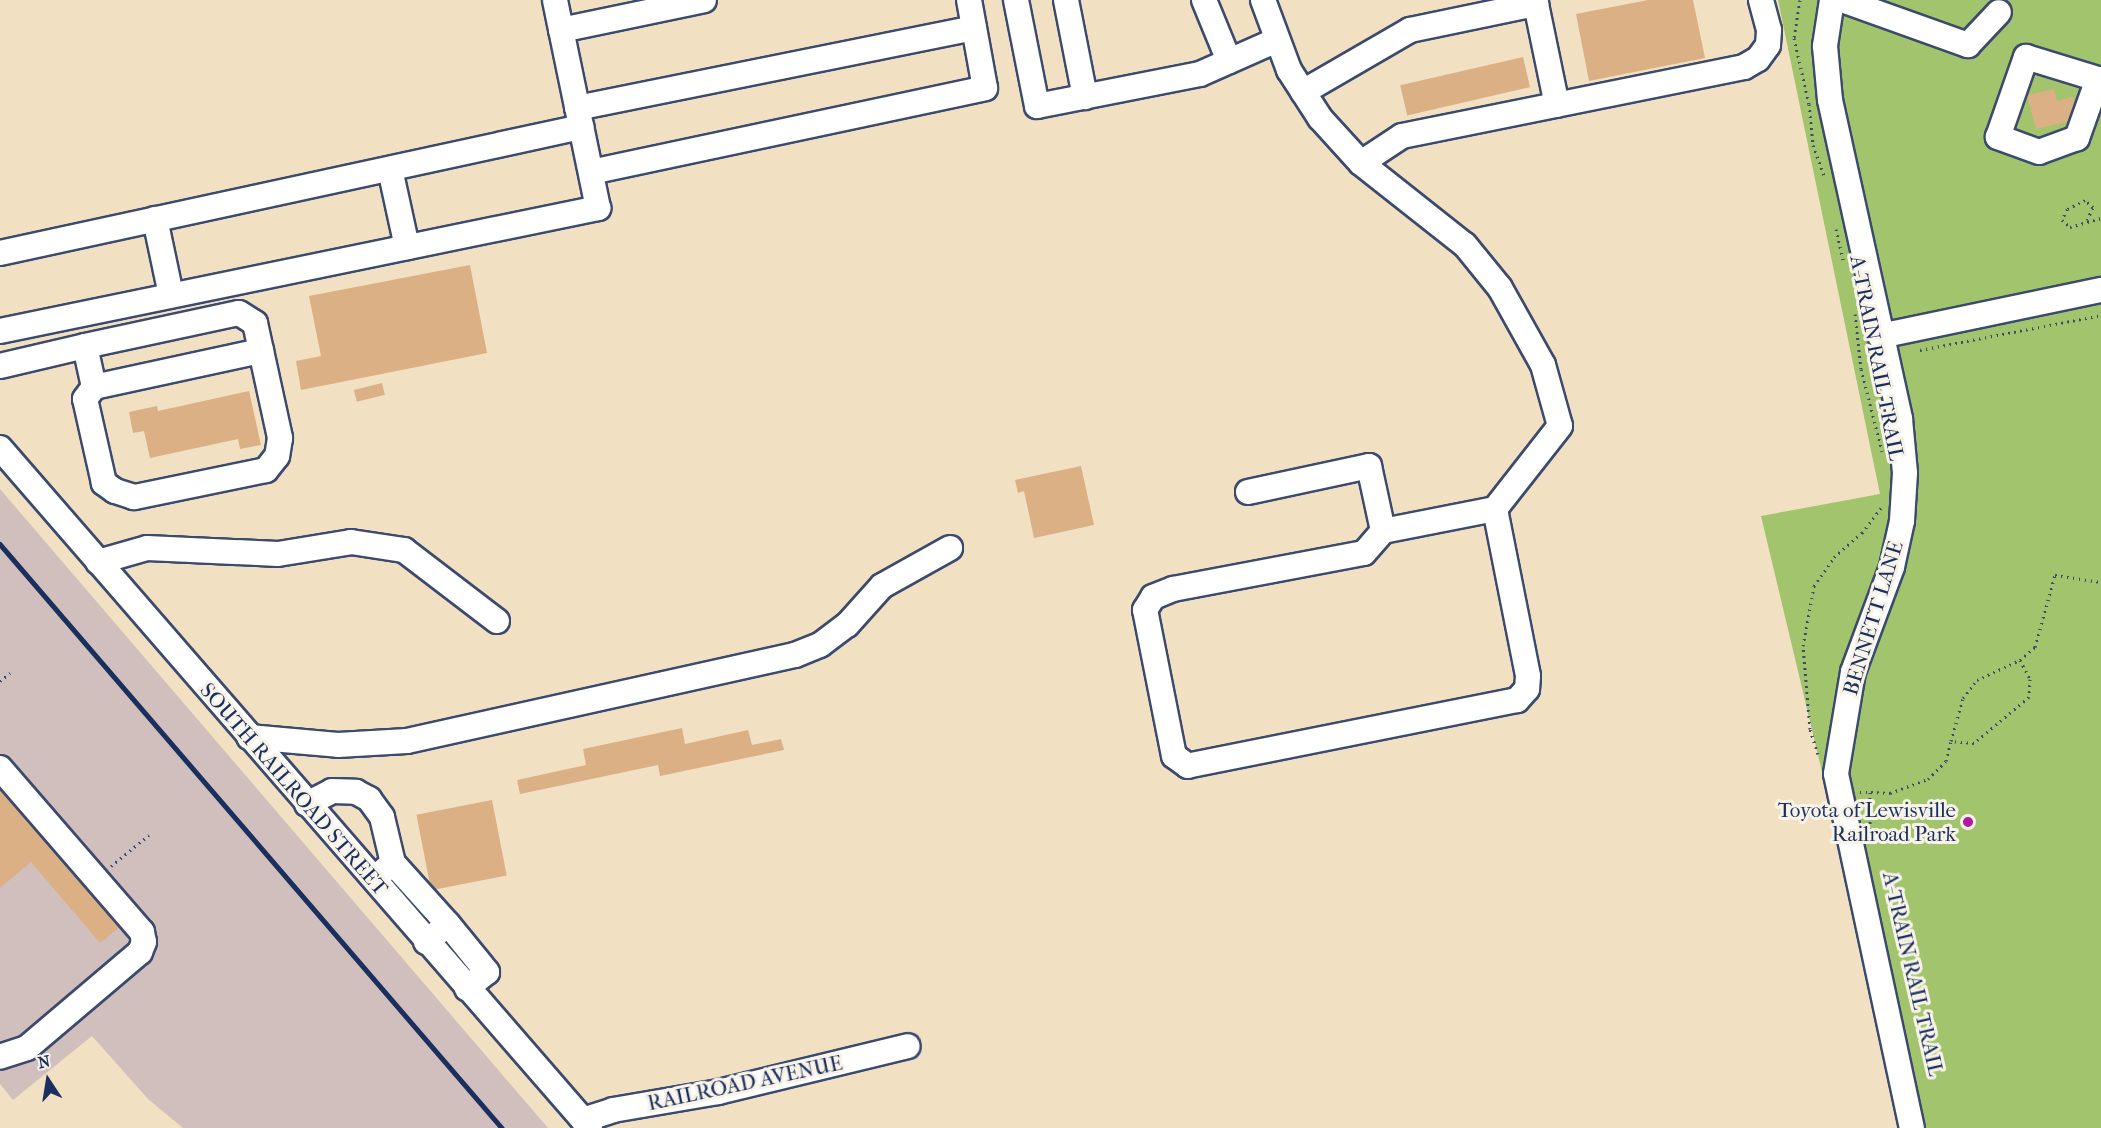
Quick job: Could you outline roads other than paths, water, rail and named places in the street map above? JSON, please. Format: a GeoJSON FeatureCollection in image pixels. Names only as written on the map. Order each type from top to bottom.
{"type":"FeatureCollection","features":[{"type":"Feature","properties":{"kind":"street"},"geometry":{"type":"LineString","coordinates":[[0,331],[598,207],[555,0]]}},
{"type":"Feature","properties":{"kind":"street"},"geometry":{"type":"LineString","coordinates":[[561,30],[704,0]]}},
{"type":"Feature","properties":{"kind":"street"},"geometry":{"type":"LineString","coordinates":[[591,172],[985,88],[969,0]]}},
{"type":"Feature","properties":{"kind":"street"},"geometry":{"type":"LineString","coordinates":[[1016,0],[1037,106],[1200,74],[1277,40]]}},
{"type":"Feature","properties":{"kind":"street"},"geometry":{"type":"LineString","coordinates":[[1066,0],[1085,97]]}},
{"type":"Feature","properties":{"kind":"street"},"geometry":{"type":"LineString","coordinates":[[1204,0],[1229,61]]}},
{"type":"Feature","properties":{"kind":"street"},"geometry":{"type":"LineString","coordinates":[[1263,0],[1277,40],[1303,92],[1320,118],[1361,163],[1465,245],[1500,288],[1543,365],[1560,426],[1495,509],[1383,531],[1364,553],[1173,589],[1153,597],[1145,610],[1174,756],[1188,766],[1517,700],[1527,689],[1528,676],[1495,509]]}},
{"type":"Feature","properties":{"kind":"street"},"geometry":{"type":"LineString","coordinates":[[1361,163],[1402,136],[1744,67],[1758,59],[1768,45],[1769,30],[1761,0]]}},
{"type":"Feature","properties":{"kind":"street","name":"BENNETT LANE"},"geometry":{"type":"LineString","coordinates":[[1832,0],[1825,46],[1830,100],[1900,419],[1905,473],[1902,521],[1892,567],[1853,672],[1842,724],[1837,783],[1912,1128]]}},
{"type":"Feature","properties":{"kind":"street"},"geometry":{"type":"LineString","coordinates":[[1842,0],[1968,45],[1999,12]]}},
{"type":"Feature","properties":{"kind":"street"},"geometry":{"type":"LineString","coordinates":[[1303,92],[1410,30],[1537,2],[1557,105]]}},
{"type":"Feature","properties":{"kind":"street"},"geometry":{"type":"LineString","coordinates":[[0,253],[390,169],[579,118],[974,28]]}},
{"type":"Feature","properties":{"kind":"street"},"geometry":{"type":"LineString","coordinates":[[2026,57],[2099,80],[2077,138],[2038,152],[1998,137],[2026,57]]}},
{"type":"Feature","properties":{"kind":"street"},"geometry":{"type":"LineString","coordinates":[[390,169],[407,247]]}},
{"type":"Feature","properties":{"kind":"street"},"geometry":{"type":"LineString","coordinates":[[155,219],[171,296]]}},
{"type":"Feature","properties":{"kind":"street"},"geometry":{"type":"LineString","coordinates":[[1880,336],[2101,290]]}},
{"type":"Feature","properties":{"kind":"street"},"geometry":{"type":"LineString","coordinates":[[0,366],[239,313],[255,323],[280,438],[277,456],[266,470],[134,497],[116,491],[104,483],[85,399],[94,387],[261,351]]}},
{"type":"Feature","properties":{"kind":"street"},"geometry":{"type":"LineString","coordinates":[[85,346],[94,387]]}},
{"type":"Feature","properties":{"kind":"street","name":"SOUTH RAILROAD STREET"},"geometry":{"type":"LineString","coordinates":[[0,448],[586,1124]]}},
{"type":"Feature","properties":{"kind":"street"},"geometry":{"type":"LineString","coordinates":[[1248,492],[1369,466],[1383,531]]}},
{"type":"Feature","properties":{"kind":"street"},"geometry":{"type":"LineString","coordinates":[[98,562],[147,548],[278,554],[351,542],[404,550],[497,621]]}},
{"type":"Feature","properties":{"kind":"street"},"geometry":{"type":"LineString","coordinates":[[249,737],[338,745],[407,741],[795,655],[820,645],[847,625],[882,586],[950,548]]}},
{"type":"Feature","properties":{"kind":"street"},"geometry":{"type":"LineString","coordinates":[[0,768],[142,932],[144,942],[140,952],[27,1048],[0,1057]]}},
{"type":"Feature","properties":{"kind":"street"},"geometry":{"type":"LineString","coordinates":[[307,804],[332,791],[363,794],[382,817],[393,863],[487,972],[467,988]]}},
{"type":"Feature","properties":{"kind":"street"},"geometry":{"type":"LineString","coordinates":[[373,880],[393,863]]}},
{"type":"Feature","properties":{"kind":"street"},"geometry":{"type":"LineString","coordinates":[[426,942],[447,924]]}},
{"type":"Feature","properties":{"kind":"street","name":"RAILROAD AVENUE"},"geometry":{"type":"LineString","coordinates":[[586,1124],[908,1046]]}},
{"type":"Feature","properties":{"kind":"railway"},"geometry":{"type":"LineString","coordinates":[[0,544],[502,1128]]}},
{"type":"Feature","properties":{"kind":"place","name":"Toyota of Lewisville Railroad Park"},"geometry":{"type":"Point","coordinates":[1968,822]}}]}
